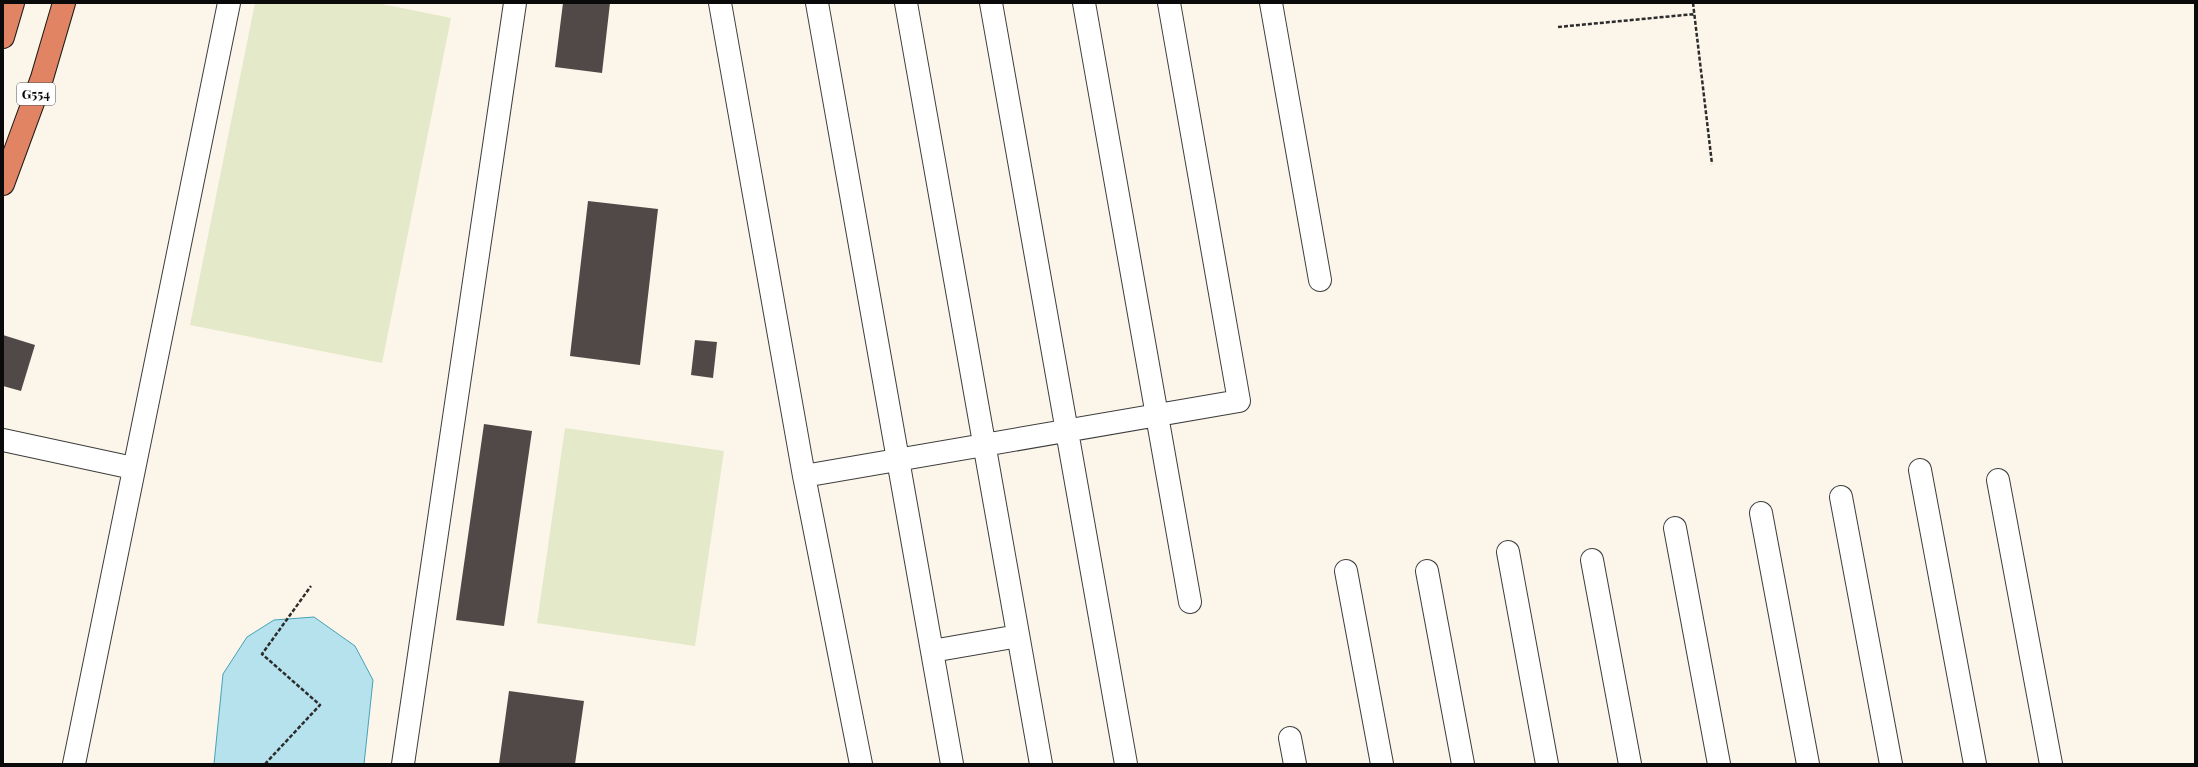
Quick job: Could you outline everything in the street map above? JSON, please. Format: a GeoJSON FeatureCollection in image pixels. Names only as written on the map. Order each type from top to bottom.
{"type":"FeatureCollection","features":[{"type":"Feature","properties":{"kind":"highway"},"geometry":{"type":"LineString","coordinates":[[3,37],[13,3]]}},
{"type":"Feature","properties":{"kind":"highway","name":"G554"},"geometry":{"type":"LineString","coordinates":[[3,184],[39,85],[64,3]]}},
{"type":"Feature","properties":{"kind":"street"},"geometry":{"type":"LineString","coordinates":[[74,764],[133,468],[229,3]]}},
{"type":"Feature","properties":{"kind":"street"},"geometry":{"type":"LineString","coordinates":[[403,764],[514,3]]}},
{"type":"Feature","properties":{"kind":"street"},"geometry":{"type":"LineString","coordinates":[[721,3],[804,476],[861,764]]}},
{"type":"Feature","properties":{"kind":"street"},"geometry":{"type":"LineString","coordinates":[[817,3],[952,764]]}},
{"type":"Feature","properties":{"kind":"street"},"geometry":{"type":"LineString","coordinates":[[906,3],[1041,764]]}},
{"type":"Feature","properties":{"kind":"street"},"geometry":{"type":"LineString","coordinates":[[991,3],[1126,764]]}},
{"type":"Feature","properties":{"kind":"street"},"geometry":{"type":"LineString","coordinates":[[1084,3],[1190,602]]}},
{"type":"Feature","properties":{"kind":"street"},"geometry":{"type":"LineString","coordinates":[[804,476],[1240,401],[1169,3]]}},
{"type":"Feature","properties":{"kind":"street"},"geometry":{"type":"LineString","coordinates":[[1271,3],[1320,280]]}},
{"type":"Feature","properties":{"kind":"street"},"geometry":{"type":"LineString","coordinates":[[3,440],[133,468]]}},
{"type":"Feature","properties":{"kind":"street"},"geometry":{"type":"LineString","coordinates":[[1920,470],[1975,764]]}},
{"type":"Feature","properties":{"kind":"street"},"geometry":{"type":"LineString","coordinates":[[1998,480],[2050,764]]}},
{"type":"Feature","properties":{"kind":"street"},"geometry":{"type":"LineString","coordinates":[[1841,496],[1890,764]]}},
{"type":"Feature","properties":{"kind":"street"},"geometry":{"type":"LineString","coordinates":[[1762,513],[1808,764]]}},
{"type":"Feature","properties":{"kind":"street"},"geometry":{"type":"LineString","coordinates":[[1675,528],[1719,764]]}},
{"type":"Feature","properties":{"kind":"street"},"geometry":{"type":"LineString","coordinates":[[1508,552],[1547,764]]}},
{"type":"Feature","properties":{"kind":"street"},"geometry":{"type":"LineString","coordinates":[[1592,560],[1630,764]]}},
{"type":"Feature","properties":{"kind":"street"},"geometry":{"type":"LineString","coordinates":[[1346,571],[1382,764]]}},
{"type":"Feature","properties":{"kind":"street"},"geometry":{"type":"LineString","coordinates":[[1427,571],[1463,764]]}},
{"type":"Feature","properties":{"kind":"street"},"geometry":{"type":"LineString","coordinates":[[932,651],[1018,636]]}},
{"type":"Feature","properties":{"kind":"street"},"geometry":{"type":"LineString","coordinates":[[1290,738],[1295,764]]}},
{"type":"Feature","properties":{"kind":"path"},"geometry":{"type":"LineString","coordinates":[[1693,3],[1712,164]]}},
{"type":"Feature","properties":{"kind":"path"},"geometry":{"type":"LineString","coordinates":[[1558,27],[1695,14]]}},
{"type":"Feature","properties":{"kind":"path"},"geometry":{"type":"LineString","coordinates":[[265,764],[320,705],[262,654],[311,586]]}},
{"type":"Feature","properties":{"kind":"green space"},"geometry":{"type":"Polygon","coordinates":[[[255,3],[377,3],[451,18],[382,363],[190,325],[255,3]]]}},
{"type":"Feature","properties":{"kind":"green space"},"geometry":{"type":"Polygon","coordinates":[[[565,428],[724,451],[695,646],[537,623],[565,428]]]}},
{"type":"Feature","properties":{"kind":"water"},"geometry":{"type":"Polygon","coordinates":[[[314,617],[355,646],[373,680],[364,764],[214,764],[223,674],[247,637],[274,620],[314,617]]]}},
{"type":"Feature","properties":{"kind":"building"},"geometry":{"type":"Polygon","coordinates":[[[563,3],[610,3],[602,73],[555,67],[563,3]]]}},
{"type":"Feature","properties":{"kind":"building"},"geometry":{"type":"Polygon","coordinates":[[[588,201],[658,209],[640,365],[570,356],[588,201]]]}},
{"type":"Feature","properties":{"kind":"building"},"geometry":{"type":"Polygon","coordinates":[[[3,335],[35,345],[21,391],[3,386],[3,335]]]}},
{"type":"Feature","properties":{"kind":"building"},"geometry":{"type":"Polygon","coordinates":[[[695,340],[717,342],[713,378],[691,375],[695,340]]]}},
{"type":"Feature","properties":{"kind":"building"},"geometry":{"type":"Polygon","coordinates":[[[484,424],[532,431],[504,626],[456,620],[484,424]]]}},
{"type":"Feature","properties":{"kind":"building"},"geometry":{"type":"Polygon","coordinates":[[[509,691],[584,701],[575,764],[499,764],[509,691]]]}}]}
